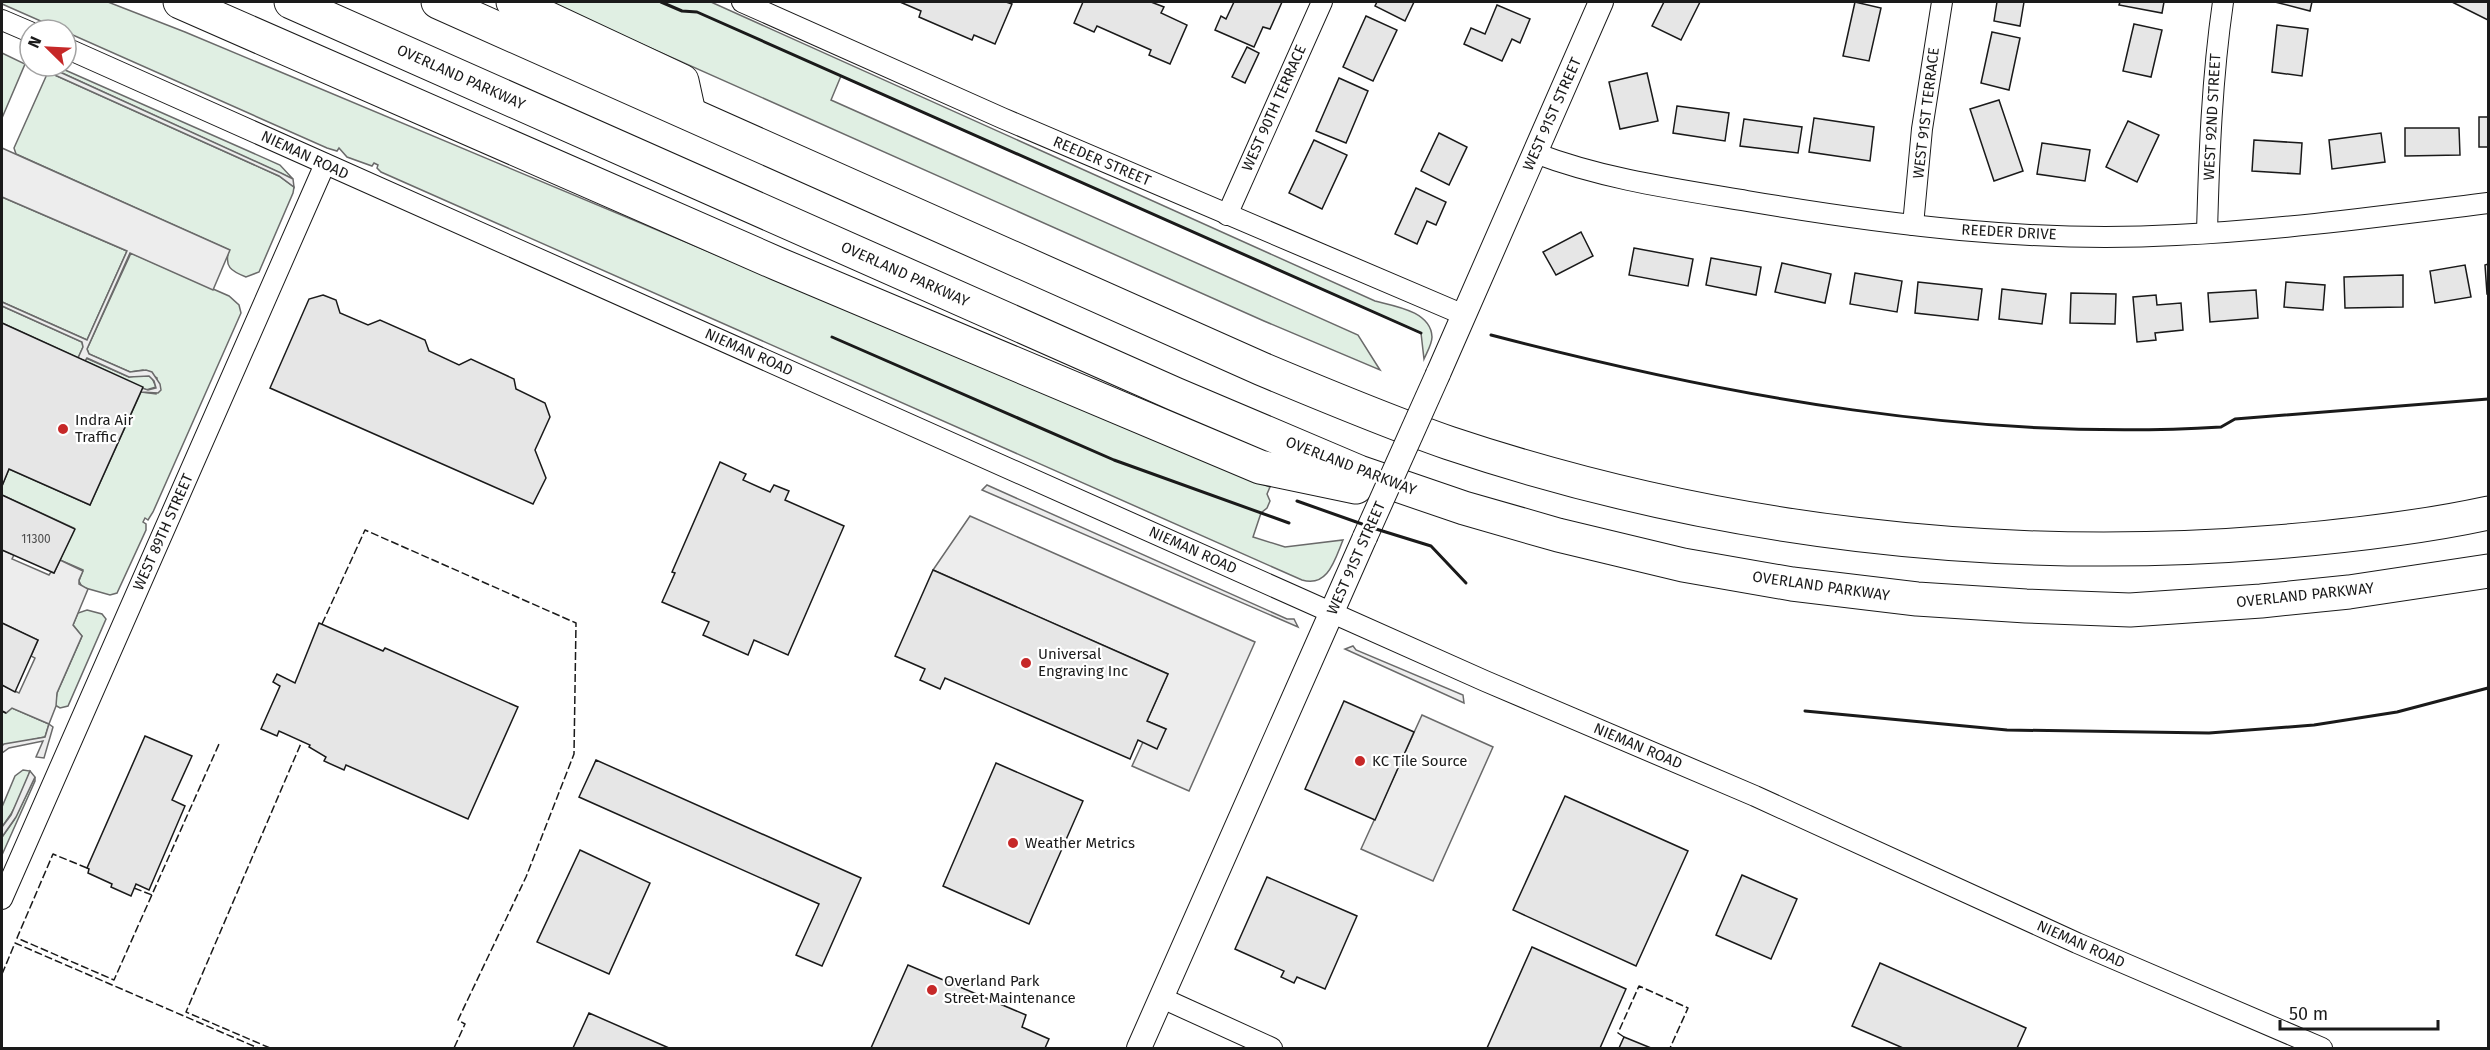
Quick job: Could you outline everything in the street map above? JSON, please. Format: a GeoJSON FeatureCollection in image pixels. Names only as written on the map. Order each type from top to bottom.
{"type":"FeatureCollection","features":[{"type":"Feature","properties":{"kind":"highway"},"geometry":{"type":"LineString","coordinates":[[180,2],[767,259],[1260,467],[1464,508]]}},
{"type":"Feature","properties":{"kind":"highway","name":"OVERLAND PARKWAY"},"geometry":{"type":"LineString","coordinates":[[291,2],[1175,394],[1359,472],[1464,508],[1558,535],[1683,565],[1792,584],[1894,596],[2026,606],[2130,610],[2249,602],[2349,592],[2488,571]]}},
{"type":"Feature","properties":{"kind":"highway"},"geometry":{"type":"LineString","coordinates":[[438,2],[1262,369],[1358,409],[1450,443],[1631,495],[1723,514],[1827,531],[2003,548],[2098,550],[2196,548],[2320,538],[2442,523],[2488,513]]}},
{"type":"Feature","properties":{"kind":"highway"},"geometry":{"type":"LineString","coordinates":[[513,2],[682,81],[689,113]]}},
{"type":"Feature","properties":{"kind":"street","name":"REEDER STREET"},"geometry":{"type":"LineString","coordinates":[[742,2],[1002,118],[1464,315]]}},
{"type":"Feature","properties":{"kind":"street","name":"WEST 90TH TERRACE"},"geometry":{"type":"LineString","coordinates":[[1227,215],[1322,2]]}},
{"type":"Feature","properties":{"kind":"street","name":"WEST 91ST STREET"},"geometry":{"type":"LineString","coordinates":[[1139,1048],[1601,2]]}},
{"type":"Feature","properties":{"kind":"street","name":"WEST 91ST TERRACE"},"geometry":{"type":"LineString","coordinates":[[1913,225],[1923,129],[1942,2]]}},
{"type":"Feature","properties":{"kind":"street","name":"WEST 92ND STREET"},"geometry":{"type":"LineString","coordinates":[[2207,233],[2210,123],[2216,49],[2223,2]]}},
{"type":"Feature","properties":{"kind":"street"},"geometry":{"type":"LineString","coordinates":[[2,20],[18,27]]}},
{"type":"Feature","properties":{"kind":"street","name":"NIEMAN ROAD"},"geometry":{"type":"LineString","coordinates":[[78,53],[1485,681],[1755,796],[2077,943],[2322,1048]]}},
{"type":"Feature","properties":{"kind":"street","name":"REEDER DRIVE"},"geometry":{"type":"LineString","coordinates":[[1535,153],[1573,167],[1630,181],[1869,220],[2025,234],[2116,237],[2312,226],[2488,203]]}},
{"type":"Feature","properties":{"kind":"street","name":"WEST 89TH STREET"},"geometry":{"type":"LineString","coordinates":[[2,899],[325,164]]}},
{"type":"Feature","properties":{"kind":"street"},"geometry":{"type":"LineString","coordinates":[[1162,998],[1272,1048]]}},
{"type":"Feature","properties":{"kind":"green space"},"geometry":{"type":"Polygon","coordinates":[[[2,2],[108,2],[185,32],[1270,487],[1267,494],[1270,501],[1261,513],[1253,537],[1285,547],[1343,540],[1337,555],[1324,576],[1318,580],[1302,580],[381,172],[377,168],[378,165],[374,163],[372,166],[347,157],[339,148],[337,151],[327,148],[78,37],[78,18],[34,18],[2,2]]]}},
{"type":"Feature","properties":{"kind":"green space"},"geometry":{"type":"Polygon","coordinates":[[[547,2],[711,2],[1375,301],[1410,311],[1425,321],[1430,328],[1432,337],[1430,345],[1424,359],[1421,333],[841,76],[831,100],[1358,335],[1380,370],[1264,321],[547,2]]]}},
{"type":"Feature","properties":{"kind":"green space"},"geometry":{"type":"Polygon","coordinates":[[[2,53],[18,61],[19,78],[2,118],[2,53]]]}},
{"type":"Feature","properties":{"kind":"green space"},"geometry":{"type":"Polygon","coordinates":[[[78,76],[280,165],[293,179],[73,78],[78,78],[78,76]]]}},
{"type":"Feature","properties":{"kind":"green space"},"geometry":{"type":"Polygon","coordinates":[[[45,78],[61,78],[279,176],[294,187],[259,272],[246,277],[230,268],[227,261],[229,250],[16,154],[14,148],[45,78]]]}},
{"type":"Feature","properties":{"kind":"green space"},"geometry":{"type":"Polygon","coordinates":[[[2,197],[127,251],[87,340],[2,302],[2,197]]]}},
{"type":"Feature","properties":{"kind":"green space"},"geometry":{"type":"Polygon","coordinates":[[[131,253],[229,296],[239,305],[241,313],[153,512],[148,520],[145,518],[143,522],[146,524],[146,530],[117,593],[110,595],[82,587],[79,581],[83,570],[60,560],[74,528],[2,495],[2,486],[9,469],[90,505],[141,392],[156,394],[157,378],[143,370],[130,372],[89,354],[87,349],[131,253]]]}},
{"type":"Feature","properties":{"kind":"green space"},"geometry":{"type":"Polygon","coordinates":[[[2,306],[82,342],[83,347],[78,358],[2,323],[2,306]]]}},
{"type":"Feature","properties":{"kind":"green space"},"geometry":{"type":"Polygon","coordinates":[[[86,358],[129,377],[146,374],[152,378],[156,387],[146,390],[85,361],[86,358]]]}},
{"type":"Feature","properties":{"kind":"green space"},"geometry":{"type":"Polygon","coordinates":[[[87,610],[102,614],[106,619],[68,706],[60,708],[55,705],[57,693],[82,636],[73,625],[78,613],[87,610]]]}},
{"type":"Feature","properties":{"kind":"green space"},"geometry":{"type":"Polygon","coordinates":[[[12,708],[49,724],[45,737],[2,746],[2,711],[6,713],[12,708]]]}},
{"type":"Feature","properties":{"kind":"green space"},"geometry":{"type":"Polygon","coordinates":[[[23,770],[30,771],[25,786],[15,808],[2,827],[2,807],[15,776],[23,770]]]}},
{"type":"Feature","properties":{"kind":"green space"},"geometry":{"type":"Polygon","coordinates":[[[35,777],[2,855],[2,837],[14,820],[35,777]]]}},
{"type":"Feature","properties":{"kind":"shaded area"},"geometry":{"type":"Polygon","coordinates":[[[61,78],[73,78],[281,173],[293,179],[294,187],[279,176],[61,78]]]}},
{"type":"Feature","properties":{"kind":"shaded area"},"geometry":{"type":"Polygon","coordinates":[[[2,148],[230,250],[213,290],[130,253],[87,349],[89,354],[130,372],[146,370],[152,372],[160,384],[161,390],[158,393],[141,392],[142,388],[148,390],[156,388],[149,376],[129,377],[87,358],[85,361],[78,358],[83,347],[82,342],[2,306],[2,302],[87,340],[127,251],[2,197],[2,148]]]}},
{"type":"Feature","properties":{"kind":"shaded area"},"geometry":{"type":"Polygon","coordinates":[[[987,485],[1287,619],[1294,619],[1298,627],[982,490],[987,485]]]}},
{"type":"Feature","properties":{"kind":"shaded area"},"geometry":{"type":"Polygon","coordinates":[[[970,516],[1255,642],[1189,791],[1132,766],[1143,742],[1166,729],[1147,721],[1168,674],[933,570],[970,516]]]}},
{"type":"Feature","properties":{"kind":"shaded area"},"geometry":{"type":"Polygon","coordinates":[[[2,550],[14,555],[12,559],[49,575],[51,572],[54,573],[60,560],[83,571],[79,584],[88,589],[73,625],[82,636],[57,693],[56,706],[49,724],[12,708],[6,713],[2,711],[2,685],[19,693],[35,658],[31,656],[38,640],[2,623],[2,550]]]}},
{"type":"Feature","properties":{"kind":"shaded area"},"geometry":{"type":"Polygon","coordinates":[[[1353,646],[1356,650],[1463,695],[1464,703],[1345,649],[1353,646]]]}},
{"type":"Feature","properties":{"kind":"shaded area"},"geometry":{"type":"Polygon","coordinates":[[[1422,715],[1493,747],[1433,881],[1361,849],[1422,715]]]}},
{"type":"Feature","properties":{"kind":"shaded area"},"geometry":{"type":"Polygon","coordinates":[[[49,724],[53,727],[44,758],[36,757],[43,741],[9,748],[2,753],[4,744],[45,737],[49,724]]]}},
{"type":"Feature","properties":{"kind":"shaded area"},"geometry":{"type":"Polygon","coordinates":[[[30,771],[35,777],[16,817],[2,837],[2,827],[11,815],[30,771]]]}},
{"type":"Feature","properties":{"kind":"building"},"geometry":{"type":"Polygon","coordinates":[[[900,2],[1006,2],[1012,4],[995,44],[974,35],[972,40],[919,17],[921,11],[900,2]]]}},
{"type":"Feature","properties":{"kind":"building"},"geometry":{"type":"Polygon","coordinates":[[[1083,2],[1151,2],[1164,7],[1161,13],[1187,25],[1170,64],[1149,55],[1151,50],[1097,26],[1094,32],[1074,23],[1083,2]]]}},
{"type":"Feature","properties":{"kind":"building"},"geometry":{"type":"Polygon","coordinates":[[[1234,2],[1282,2],[1270,29],[1263,27],[1254,47],[1215,30],[1221,16],[1226,19],[1234,2]]]}},
{"type":"Feature","properties":{"kind":"building"},"geometry":{"type":"Polygon","coordinates":[[[1377,2],[1414,2],[1405,21],[1375,6],[1377,2]]]}},
{"type":"Feature","properties":{"kind":"building"},"geometry":{"type":"Polygon","coordinates":[[[1664,2],[1700,2],[1681,40],[1652,26],[1664,2]]]}},
{"type":"Feature","properties":{"kind":"building"},"geometry":{"type":"Polygon","coordinates":[[[1855,2],[1881,8],[1869,61],[1843,56],[1855,2]]]}},
{"type":"Feature","properties":{"kind":"building"},"geometry":{"type":"Polygon","coordinates":[[[1997,2],[2024,2],[2020,26],[1994,21],[1997,2]]]}},
{"type":"Feature","properties":{"kind":"building"},"geometry":{"type":"Polygon","coordinates":[[[2120,2],[2164,2],[2162,13],[2119,5],[2120,2]]]}},
{"type":"Feature","properties":{"kind":"building"},"geometry":{"type":"Polygon","coordinates":[[[2275,2],[2312,2],[2310,11],[2275,2]]]}},
{"type":"Feature","properties":{"kind":"building"},"geometry":{"type":"Polygon","coordinates":[[[2452,2],[2488,2],[2488,20],[2452,2]]]}},
{"type":"Feature","properties":{"kind":"building"},"geometry":{"type":"Polygon","coordinates":[[[1497,5],[1530,19],[1520,43],[1512,39],[1502,61],[1464,44],[1471,28],[1485,34],[1497,5]]]}},
{"type":"Feature","properties":{"kind":"building"},"geometry":{"type":"Polygon","coordinates":[[[1366,16],[1397,30],[1373,81],[1343,67],[1366,16]]]}},
{"type":"Feature","properties":{"kind":"building"},"geometry":{"type":"Polygon","coordinates":[[[2134,24],[2162,30],[2151,77],[2123,71],[2134,24]]]}},
{"type":"Feature","properties":{"kind":"building"},"geometry":{"type":"Polygon","coordinates":[[[2277,25],[2308,29],[2302,76],[2272,72],[2277,25]]]}},
{"type":"Feature","properties":{"kind":"building"},"geometry":{"type":"Polygon","coordinates":[[[1992,32],[2020,38],[2009,90],[1981,83],[1992,32]]]}},
{"type":"Feature","properties":{"kind":"building"},"geometry":{"type":"Polygon","coordinates":[[[1247,47],[1259,53],[1245,83],[1232,77],[1247,47]]]}},
{"type":"Feature","properties":{"kind":"building"},"geometry":{"type":"Polygon","coordinates":[[[1647,73],[1658,121],[1620,129],[1609,82],[1647,73]]]}},
{"type":"Feature","properties":{"kind":"building"},"geometry":{"type":"Polygon","coordinates":[[[1339,78],[1368,91],[1346,143],[1316,131],[1339,78]]]}},
{"type":"Feature","properties":{"kind":"building"},"geometry":{"type":"Polygon","coordinates":[[[1999,100],[2023,171],[1994,181],[1970,109],[1999,100]]]}},
{"type":"Feature","properties":{"kind":"building"},"geometry":{"type":"Polygon","coordinates":[[[1677,106],[1729,113],[1725,141],[1673,133],[1677,106]]]}},
{"type":"Feature","properties":{"kind":"building"},"geometry":{"type":"Polygon","coordinates":[[[2479,117],[2488,117],[2488,147],[2479,147],[2479,117]]]}},
{"type":"Feature","properties":{"kind":"building"},"geometry":{"type":"Polygon","coordinates":[[[1814,118],[1874,127],[1870,161],[1809,152],[1814,118]]]}},
{"type":"Feature","properties":{"kind":"building"},"geometry":{"type":"Polygon","coordinates":[[[1744,119],[1802,127],[1798,153],[1740,146],[1744,119]]]}},
{"type":"Feature","properties":{"kind":"building"},"geometry":{"type":"Polygon","coordinates":[[[2128,121],[2159,135],[2137,182],[2106,167],[2128,121]]]}},
{"type":"Feature","properties":{"kind":"building"},"geometry":{"type":"Polygon","coordinates":[[[2405,128],[2459,128],[2460,155],[2405,156],[2405,128]]]}},
{"type":"Feature","properties":{"kind":"building"},"geometry":{"type":"Polygon","coordinates":[[[1439,133],[1467,147],[1449,185],[1421,171],[1439,133]]]}},
{"type":"Feature","properties":{"kind":"building"},"geometry":{"type":"Polygon","coordinates":[[[2381,133],[2385,162],[2332,169],[2329,140],[2381,133]]]}},
{"type":"Feature","properties":{"kind":"building"},"geometry":{"type":"Polygon","coordinates":[[[1314,140],[1347,155],[1322,209],[1289,193],[1314,140]]]}},
{"type":"Feature","properties":{"kind":"building"},"geometry":{"type":"Polygon","coordinates":[[[2254,140],[2302,143],[2300,174],[2252,171],[2254,140]]]}},
{"type":"Feature","properties":{"kind":"building"},"geometry":{"type":"Polygon","coordinates":[[[2042,143],[2090,150],[2085,181],[2037,174],[2042,143]]]}},
{"type":"Feature","properties":{"kind":"building"},"geometry":{"type":"Polygon","coordinates":[[[1416,188],[1446,202],[1436,225],[1427,221],[1417,244],[1395,234],[1416,188]]]}},
{"type":"Feature","properties":{"kind":"building"},"geometry":{"type":"Polygon","coordinates":[[[1581,232],[1593,256],[1556,275],[1543,252],[1581,232]]]}},
{"type":"Feature","properties":{"kind":"building"},"geometry":{"type":"Polygon","coordinates":[[[1634,248],[1693,259],[1688,286],[1629,275],[1634,248]]]}},
{"type":"Feature","properties":{"kind":"building"},"geometry":{"type":"Polygon","coordinates":[[[1711,258],[1761,267],[1756,295],[1706,285],[1711,258]]]}},
{"type":"Feature","properties":{"kind":"building"},"geometry":{"type":"Polygon","coordinates":[[[1782,263],[1831,274],[1825,303],[1775,292],[1782,263]]]}},
{"type":"Feature","properties":{"kind":"building"},"geometry":{"type":"Polygon","coordinates":[[[2488,264],[2488,294],[2487,294],[2485,265],[2488,264]]]}},
{"type":"Feature","properties":{"kind":"building"},"geometry":{"type":"Polygon","coordinates":[[[2465,265],[2471,297],[2435,303],[2430,271],[2465,265]]]}},
{"type":"Feature","properties":{"kind":"building"},"geometry":{"type":"Polygon","coordinates":[[[1855,273],[1902,281],[1897,312],[1850,304],[1855,273]]]}},
{"type":"Feature","properties":{"kind":"building"},"geometry":{"type":"Polygon","coordinates":[[[2403,275],[2403,307],[2345,308],[2344,277],[2403,275]]]}},
{"type":"Feature","properties":{"kind":"building"},"geometry":{"type":"Polygon","coordinates":[[[1918,282],[1982,289],[1978,320],[1915,313],[1918,282]]]}},
{"type":"Feature","properties":{"kind":"building"},"geometry":{"type":"Polygon","coordinates":[[[2286,282],[2325,285],[2323,310],[2284,307],[2286,282]]]}},
{"type":"Feature","properties":{"kind":"building"},"geometry":{"type":"Polygon","coordinates":[[[2002,289],[2046,294],[2042,324],[1999,319],[2002,289]]]}},
{"type":"Feature","properties":{"kind":"building"},"geometry":{"type":"Polygon","coordinates":[[[2256,290],[2258,318],[2210,322],[2208,293],[2256,290]]]}},
{"type":"Feature","properties":{"kind":"building"},"geometry":{"type":"Polygon","coordinates":[[[2071,293],[2116,294],[2115,324],[2070,323],[2071,293]]]}},
{"type":"Feature","properties":{"kind":"building"},"geometry":{"type":"Polygon","coordinates":[[[323,295],[336,300],[340,313],[368,325],[380,320],[425,340],[429,351],[459,365],[471,359],[514,379],[516,389],[545,403],[550,417],[535,450],[546,478],[533,504],[270,388],[309,299],[323,295]]]}},
{"type":"Feature","properties":{"kind":"building"},"geometry":{"type":"Polygon","coordinates":[[[2156,295],[2157,305],[2181,303],[2183,330],[2155,333],[2156,340],[2137,342],[2133,297],[2156,295]]]}},
{"type":"Feature","properties":{"kind":"building","name":"Indra Air Traffic"},"geometry":{"type":"Polygon","coordinates":[[[2,323],[143,387],[90,505],[9,469],[2,486],[2,323]]]}},
{"type":"Feature","properties":{"kind":"building"},"geometry":{"type":"Polygon","coordinates":[[[720,462],[746,474],[743,480],[770,492],[774,485],[789,491],[785,500],[844,526],[788,655],[754,640],[748,655],[703,635],[709,622],[662,602],[675,573],[672,572],[720,462]]]}},
{"type":"Feature","properties":{"kind":"building"},"geometry":{"type":"Polygon","coordinates":[[[2,495],[75,529],[54,573],[2,550],[2,495]]]}},
{"type":"Feature","properties":{"kind":"building","name":"Universal Engraving Inc"},"geometry":{"type":"Polygon","coordinates":[[[933,570],[1168,674],[1147,721],[1166,729],[1157,749],[1138,740],[1130,759],[945,678],[940,689],[920,680],[925,669],[895,656],[933,570]]]}},
{"type":"Feature","properties":{"kind":"building"},"geometry":{"type":"Polygon","coordinates":[[[2,623],[38,640],[15,692],[2,685],[2,623]]]}},
{"type":"Feature","properties":{"kind":"building"},"geometry":{"type":"Polygon","coordinates":[[[319,623],[383,651],[385,648],[518,707],[468,819],[346,765],[344,770],[324,761],[326,757],[309,747],[310,745],[279,731],[277,736],[261,729],[280,686],[273,682],[277,674],[295,683],[319,623]]]}},
{"type":"Feature","properties":{"kind":"building","name":"KC Tile Source"},"geometry":{"type":"Polygon","coordinates":[[[1344,701],[1414,732],[1375,820],[1305,789],[1344,701]]]}},
{"type":"Feature","properties":{"kind":"building"},"geometry":{"type":"Polygon","coordinates":[[[145,736],[192,756],[172,800],[185,806],[149,890],[136,884],[131,896],[88,873],[87,868],[145,736]]]}},
{"type":"Feature","properties":{"kind":"building"},"geometry":{"type":"Polygon","coordinates":[[[596,760],[861,878],[822,966],[796,955],[819,904],[579,797],[596,760]]]}},
{"type":"Feature","properties":{"kind":"building","name":"Weather Metrics"},"geometry":{"type":"Polygon","coordinates":[[[996,763],[1083,801],[1029,924],[943,886],[996,763]]]}},
{"type":"Feature","properties":{"kind":"building"},"geometry":{"type":"Polygon","coordinates":[[[1565,796],[1688,851],[1636,966],[1513,910],[1565,796]]]}},
{"type":"Feature","properties":{"kind":"building"},"geometry":{"type":"Polygon","coordinates":[[[580,850],[650,883],[609,974],[537,942],[580,850]]]}},
{"type":"Feature","properties":{"kind":"building"},"geometry":{"type":"Polygon","coordinates":[[[1742,875],[1797,899],[1771,959],[1716,935],[1742,875]]]}},
{"type":"Feature","properties":{"kind":"building"},"geometry":{"type":"Polygon","coordinates":[[[1267,877],[1357,916],[1325,989],[1297,977],[1294,983],[1281,977],[1284,971],[1235,949],[1267,877]]]}},
{"type":"Feature","properties":{"kind":"building"},"geometry":{"type":"Polygon","coordinates":[[[1532,947],[1626,989],[1600,1048],[1487,1048],[1532,947]]]}},
{"type":"Feature","properties":{"kind":"building"},"geometry":{"type":"Polygon","coordinates":[[[1880,963],[2026,1028],[2017,1048],[1903,1048],[1852,1026],[1880,963]]]}},
{"type":"Feature","properties":{"kind":"building","name":"Overland Park Street Maintenance"},"geometry":{"type":"Polygon","coordinates":[[[908,965],[1026,1015],[1022,1027],[1049,1039],[1045,1048],[871,1048],[908,965]]]}},
{"type":"Feature","properties":{"kind":"building"},"geometry":{"type":"Polygon","coordinates":[[[589,1013],[669,1048],[573,1048],[589,1013]]]}},
{"type":"Feature","properties":{"kind":"building"},"geometry":{"type":"Polygon","coordinates":[[[1624,1037],[1651,1048],[1619,1048],[1624,1037]]]}},
{"type":"Feature","properties":{"kind":"fence"},"geometry":{"type":"LineString","coordinates":[[322,624],[365,530],[576,623],[574,754],[526,877],[458,1020],[465,1024],[454,1048]]}},
{"type":"Feature","properties":{"kind":"fence"},"geometry":{"type":"LineString","coordinates":[[2,711],[6,713]]}},
{"type":"Feature","properties":{"kind":"fence"},"geometry":{"type":"LineString","coordinates":[[270,1048],[186,1012],[302,741]]}},
{"type":"Feature","properties":{"kind":"fence"},"geometry":{"type":"LineString","coordinates":[[87,868],[53,854],[17,938],[114,980],[219,744]]}},
{"type":"Feature","properties":{"kind":"fence"},"geometry":{"type":"LineString","coordinates":[[134,888],[152,895]]}},
{"type":"Feature","properties":{"kind":"fence"},"geometry":{"type":"LineString","coordinates":[[2,974],[15,943],[258,1048]]}},
{"type":"Feature","properties":{"kind":"fence"},"geometry":{"type":"LineString","coordinates":[[1624,1037],[1618,1033],[1639,986],[1688,1008],[1670,1048]]}},
{"type":"Feature","properties":{"kind":"wall"},"geometry":{"type":"LineString","coordinates":[[661,2],[682,11],[697,12],[1421,333]]}},
{"type":"Feature","properties":{"kind":"wall"},"geometry":{"type":"LineString","coordinates":[[1491,335],[1671,378],[1761,395],[1853,410],[1944,421],[2036,428],[2128,430],[2221,427],[2235,419],[2488,399]]}},
{"type":"Feature","properties":{"kind":"wall"},"geometry":{"type":"LineString","coordinates":[[832,337],[1114,460],[1289,523]]}},
{"type":"Feature","properties":{"kind":"wall"},"geometry":{"type":"LineString","coordinates":[[1297,501],[1362,524]]}},
{"type":"Feature","properties":{"kind":"wall"},"geometry":{"type":"LineString","coordinates":[[1376,529],[1431,546],[1466,583]]}},
{"type":"Feature","properties":{"kind":"wall"},"geometry":{"type":"LineString","coordinates":[[1805,711],[2007,730],[2209,733],[2314,725],[2397,712],[2488,688]]}},
{"type":"Feature","properties":{"kind":"place","name":"Indra Air Traffic"},"geometry":{"type":"Point","coordinates":[63,429]}},
{"type":"Feature","properties":{"kind":"place","name":"Universal Engraving Inc"},"geometry":{"type":"Point","coordinates":[1026,663]}},
{"type":"Feature","properties":{"kind":"place","name":"KC Tile Source"},"geometry":{"type":"Point","coordinates":[1360,761]}},
{"type":"Feature","properties":{"kind":"place","name":"Weather Metrics"},"geometry":{"type":"Point","coordinates":[1013,843]}},
{"type":"Feature","properties":{"kind":"place","name":"Overland Park Street Maintenance"},"geometry":{"type":"Point","coordinates":[932,990]}}]}
